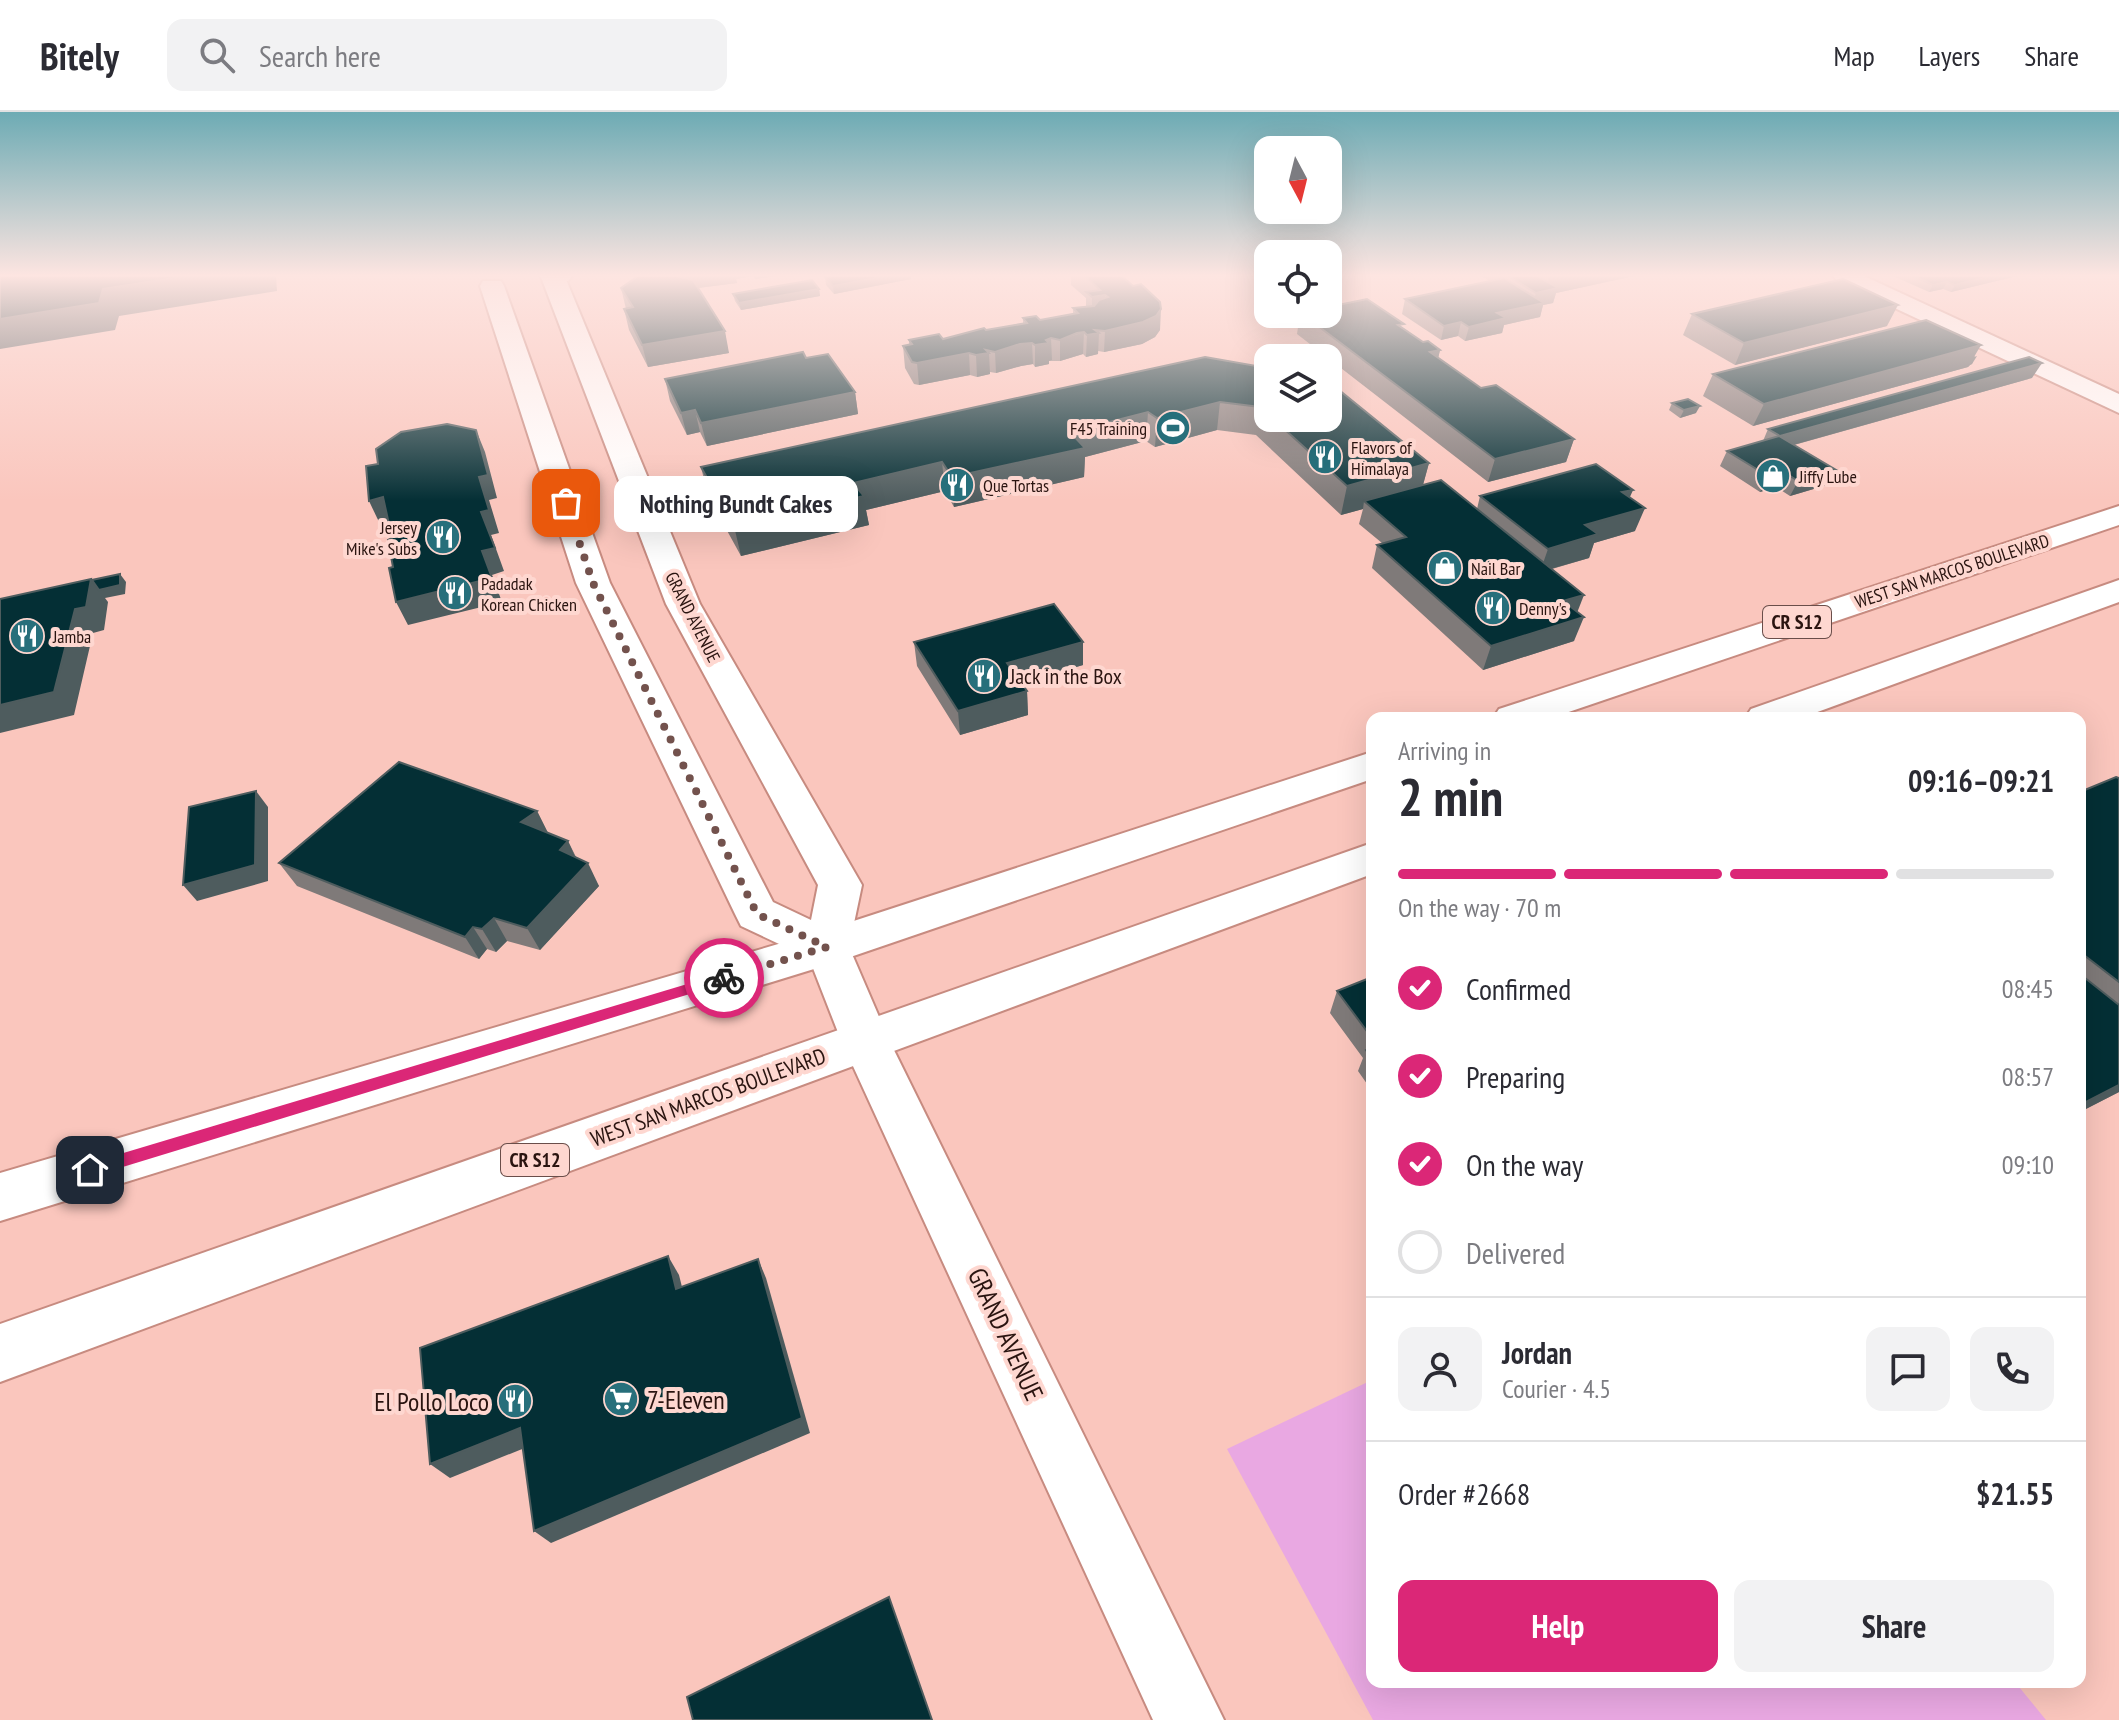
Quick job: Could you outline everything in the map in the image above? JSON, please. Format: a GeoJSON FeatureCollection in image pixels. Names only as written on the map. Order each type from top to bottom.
{"type":"FeatureCollection","features":[{"type":"Feature","properties":{"kind":"main road"},"geometry":{"type":"LineString","coordinates":[[515,351],[593,583],[752,905],[757,914],[827,947]]}},
{"type":"Feature","properties":{"kind":"main road","name":"GRAND AVENUE"},"geometry":{"type":"LineString","coordinates":[[582,351],[683,604],[840,885],[827,947],[865,1040],[1189,1720]]}},
{"type":"Feature","properties":{"kind":"main road"},"geometry":{"type":"LineString","coordinates":[[2004,351],[2119,405]]}},
{"type":"Feature","properties":{"kind":"main road","name":"WEST SAN MARCOS BOULEVARD"},"geometry":{"type":"LineString","coordinates":[[1530,712],[2119,515]]}},
{"type":"Feature","properties":{"kind":"main road"},"geometry":{"type":"LineString","coordinates":[[1781,712],[2119,590]]}},
{"type":"Feature","properties":{"kind":"main road"},"geometry":{"type":"LineString","coordinates":[[0,1197],[827,947],[1366,767]]}},
{"type":"Feature","properties":{"kind":"main road","name":"WEST SAN MARCOS BOULEVARD"},"geometry":{"type":"LineString","coordinates":[[0,1353],[1366,860]]}},
{"type":"Feature","properties":{"kind":"shaded area"},"geometry":{"type":"Polygon","coordinates":[[[1366,1383],[1366,1688],[2020,1688],[2046,1720],[1373,1720],[1227,1449],[1366,1383]]]}},
{"type":"Feature","properties":{"kind":"building"},"geometry":{"type":"Polygon","coordinates":[[[906,351],[989,353],[969,353],[912,362],[906,351]]]}},
{"type":"Feature","properties":{"kind":"building"},"geometry":{"type":"Polygon","coordinates":[[[1351,351],[1435,351],[1430,352],[1481,388],[1496,385],[1574,439],[1495,459],[1351,351]]]}},
{"type":"Feature","properties":{"kind":"building"},"geometry":{"type":"Polygon","coordinates":[[[1804,351],[1959,351],[1764,404],[1713,374],[1804,351]]]}},
{"type":"Feature","properties":{"kind":"building"},"geometry":{"type":"Polygon","coordinates":[[[803,352],[806,358],[828,354],[855,392],[701,423],[695,410],[681,413],[665,379],[803,352]]]}},
{"type":"Feature","properties":{"kind":"building"},"geometry":{"type":"Polygon","coordinates":[[[1205,357],[1254,366],[1254,406],[1220,402],[1157,418],[1148,412],[1070,432],[1085,448],[952,477],[942,462],[853,483],[864,496],[734,526],[701,467],[1205,357]]]}},
{"type":"Feature","properties":{"kind":"building"},"geometry":{"type":"Polygon","coordinates":[[[2029,357],[2042,363],[1780,436],[1768,429],[2029,357]]]}},
{"type":"Feature","properties":{"kind":"building"},"geometry":{"type":"Polygon","coordinates":[[[1342,392],[1429,463],[1347,486],[1287,432],[1342,432],[1342,392]]]}},
{"type":"Feature","properties":{"kind":"building"},"geometry":{"type":"Polygon","coordinates":[[[1688,399],[1700,406],[1684,410],[1672,403],[1688,399]]]}},
{"type":"Feature","properties":{"kind":"building"},"geometry":{"type":"Polygon","coordinates":[[[447,424],[476,430],[488,475],[479,477],[489,510],[481,512],[495,548],[482,551],[492,578],[396,602],[389,568],[393,567],[388,540],[392,538],[383,497],[369,501],[366,466],[378,464],[376,449],[401,432],[447,424]]]}},
{"type":"Feature","properties":{"kind":"building"},"geometry":{"type":"Polygon","coordinates":[[[1779,436],[1836,470],[1798,481],[1784,472],[1768,476],[1727,451],[1779,436]]]}},
{"type":"Feature","properties":{"kind":"building"},"geometry":{"type":"Polygon","coordinates":[[[1596,464],[1633,490],[1622,492],[1645,508],[1585,525],[1598,534],[1548,549],[1480,496],[1596,464]]]}},
{"type":"Feature","properties":{"kind":"building"},"geometry":{"type":"Polygon","coordinates":[[[1441,480],[1584,595],[1563,601],[1584,617],[1491,646],[1377,545],[1406,537],[1364,501],[1441,480]]]}},
{"type":"Feature","properties":{"kind":"building"},"geometry":{"type":"Polygon","coordinates":[[[120,574],[120,585],[99,590],[92,580],[120,574]]]}},
{"type":"Feature","properties":{"kind":"building"},"geometry":{"type":"Polygon","coordinates":[[[91,579],[86,607],[75,609],[54,692],[0,705],[0,599],[91,579]]]}},
{"type":"Feature","properties":{"kind":"building"},"geometry":{"type":"Polygon","coordinates":[[[1054,604],[1083,642],[1007,663],[1027,691],[958,711],[914,642],[1054,604]]]}},
{"type":"Feature","properties":{"kind":"building"},"geometry":{"type":"Polygon","coordinates":[[[399,762],[537,811],[521,822],[568,841],[560,850],[588,863],[527,928],[494,918],[482,929],[473,927],[465,937],[279,863],[399,762]]]}},
{"type":"Feature","properties":{"kind":"building"},"geometry":{"type":"Polygon","coordinates":[[[2119,778],[2119,982],[2086,957],[2086,790],[2119,778]]]}},
{"type":"Feature","properties":{"kind":"building"},"geometry":{"type":"Polygon","coordinates":[[[256,791],[255,865],[183,885],[189,807],[256,791]]]}},
{"type":"Feature","properties":{"kind":"building"},"geometry":{"type":"Polygon","coordinates":[[[1366,979],[1366,1030],[1337,991],[1366,979]]]}},
{"type":"Feature","properties":{"kind":"building"},"geometry":{"type":"Polygon","coordinates":[[[2086,979],[2119,1005],[2119,1085],[2086,1102],[2086,979]]]}},
{"type":"Feature","properties":{"kind":"building","name":"7-Eleven"},"geometry":{"type":"Polygon","coordinates":[[[668,1256],[676,1289],[758,1259],[802,1418],[534,1531],[520,1428],[430,1464],[420,1348],[668,1256]]]}},
{"type":"Feature","properties":{"kind":"building"},"geometry":{"type":"Polygon","coordinates":[[[889,1597],[932,1720],[693,1720],[687,1697],[889,1597]]]}},
{"type":"Feature","properties":{"kind":"way so far"},"geometry":{"type":"LineString","coordinates":[[566,503],[593,583],[757,914],[827,947],[724,978]]}},
{"type":"Feature","properties":{"kind":"place","name":"F45 Training"},"geometry":{"type":"Point","coordinates":[1173,428]}},
{"type":"Feature","properties":{"kind":"place","name":"Flavors of Himalaya"},"geometry":{"type":"Point","coordinates":[1325,457]}},
{"type":"Feature","properties":{"kind":"place","name":"Jiffy Lube"},"geometry":{"type":"Point","coordinates":[1773,476]}},
{"type":"Feature","properties":{"kind":"place","name":"Que Tortas"},"geometry":{"type":"Point","coordinates":[957,485]}},
{"type":"Feature","properties":{"kind":"place","name":"Nothing Bundt Cakes"},"geometry":{"type":"Point","coordinates":[566,503]}},
{"type":"Feature","properties":{"kind":"place","name":"Jersey Mike's Subs"},"geometry":{"type":"Point","coordinates":[443,537]}},
{"type":"Feature","properties":{"kind":"place","name":"Nail Bar"},"geometry":{"type":"Point","coordinates":[1445,568]}},
{"type":"Feature","properties":{"kind":"place","name":"Padadak Korean Chicken"},"geometry":{"type":"Point","coordinates":[455,593]}},
{"type":"Feature","properties":{"kind":"place","name":"Denny's"},"geometry":{"type":"Point","coordinates":[1493,608]}},
{"type":"Feature","properties":{"kind":"place","name":"Jamba"},"geometry":{"type":"Point","coordinates":[27,636]}},
{"type":"Feature","properties":{"kind":"place","name":"Jack in the Box"},"geometry":{"type":"Point","coordinates":[984,676]}},
{"type":"Feature","properties":{"kind":"place","name":"7-Eleven"},"geometry":{"type":"Point","coordinates":[621,1399]}},
{"type":"Feature","properties":{"kind":"place","name":"El Pollo Loco"},"geometry":{"type":"Point","coordinates":[515,1401]}},
{"type":"Feature","properties":{"kind":"route"},"geometry":{"type":"LineString","coordinates":[[90,1170],[724,978]]}}]}
